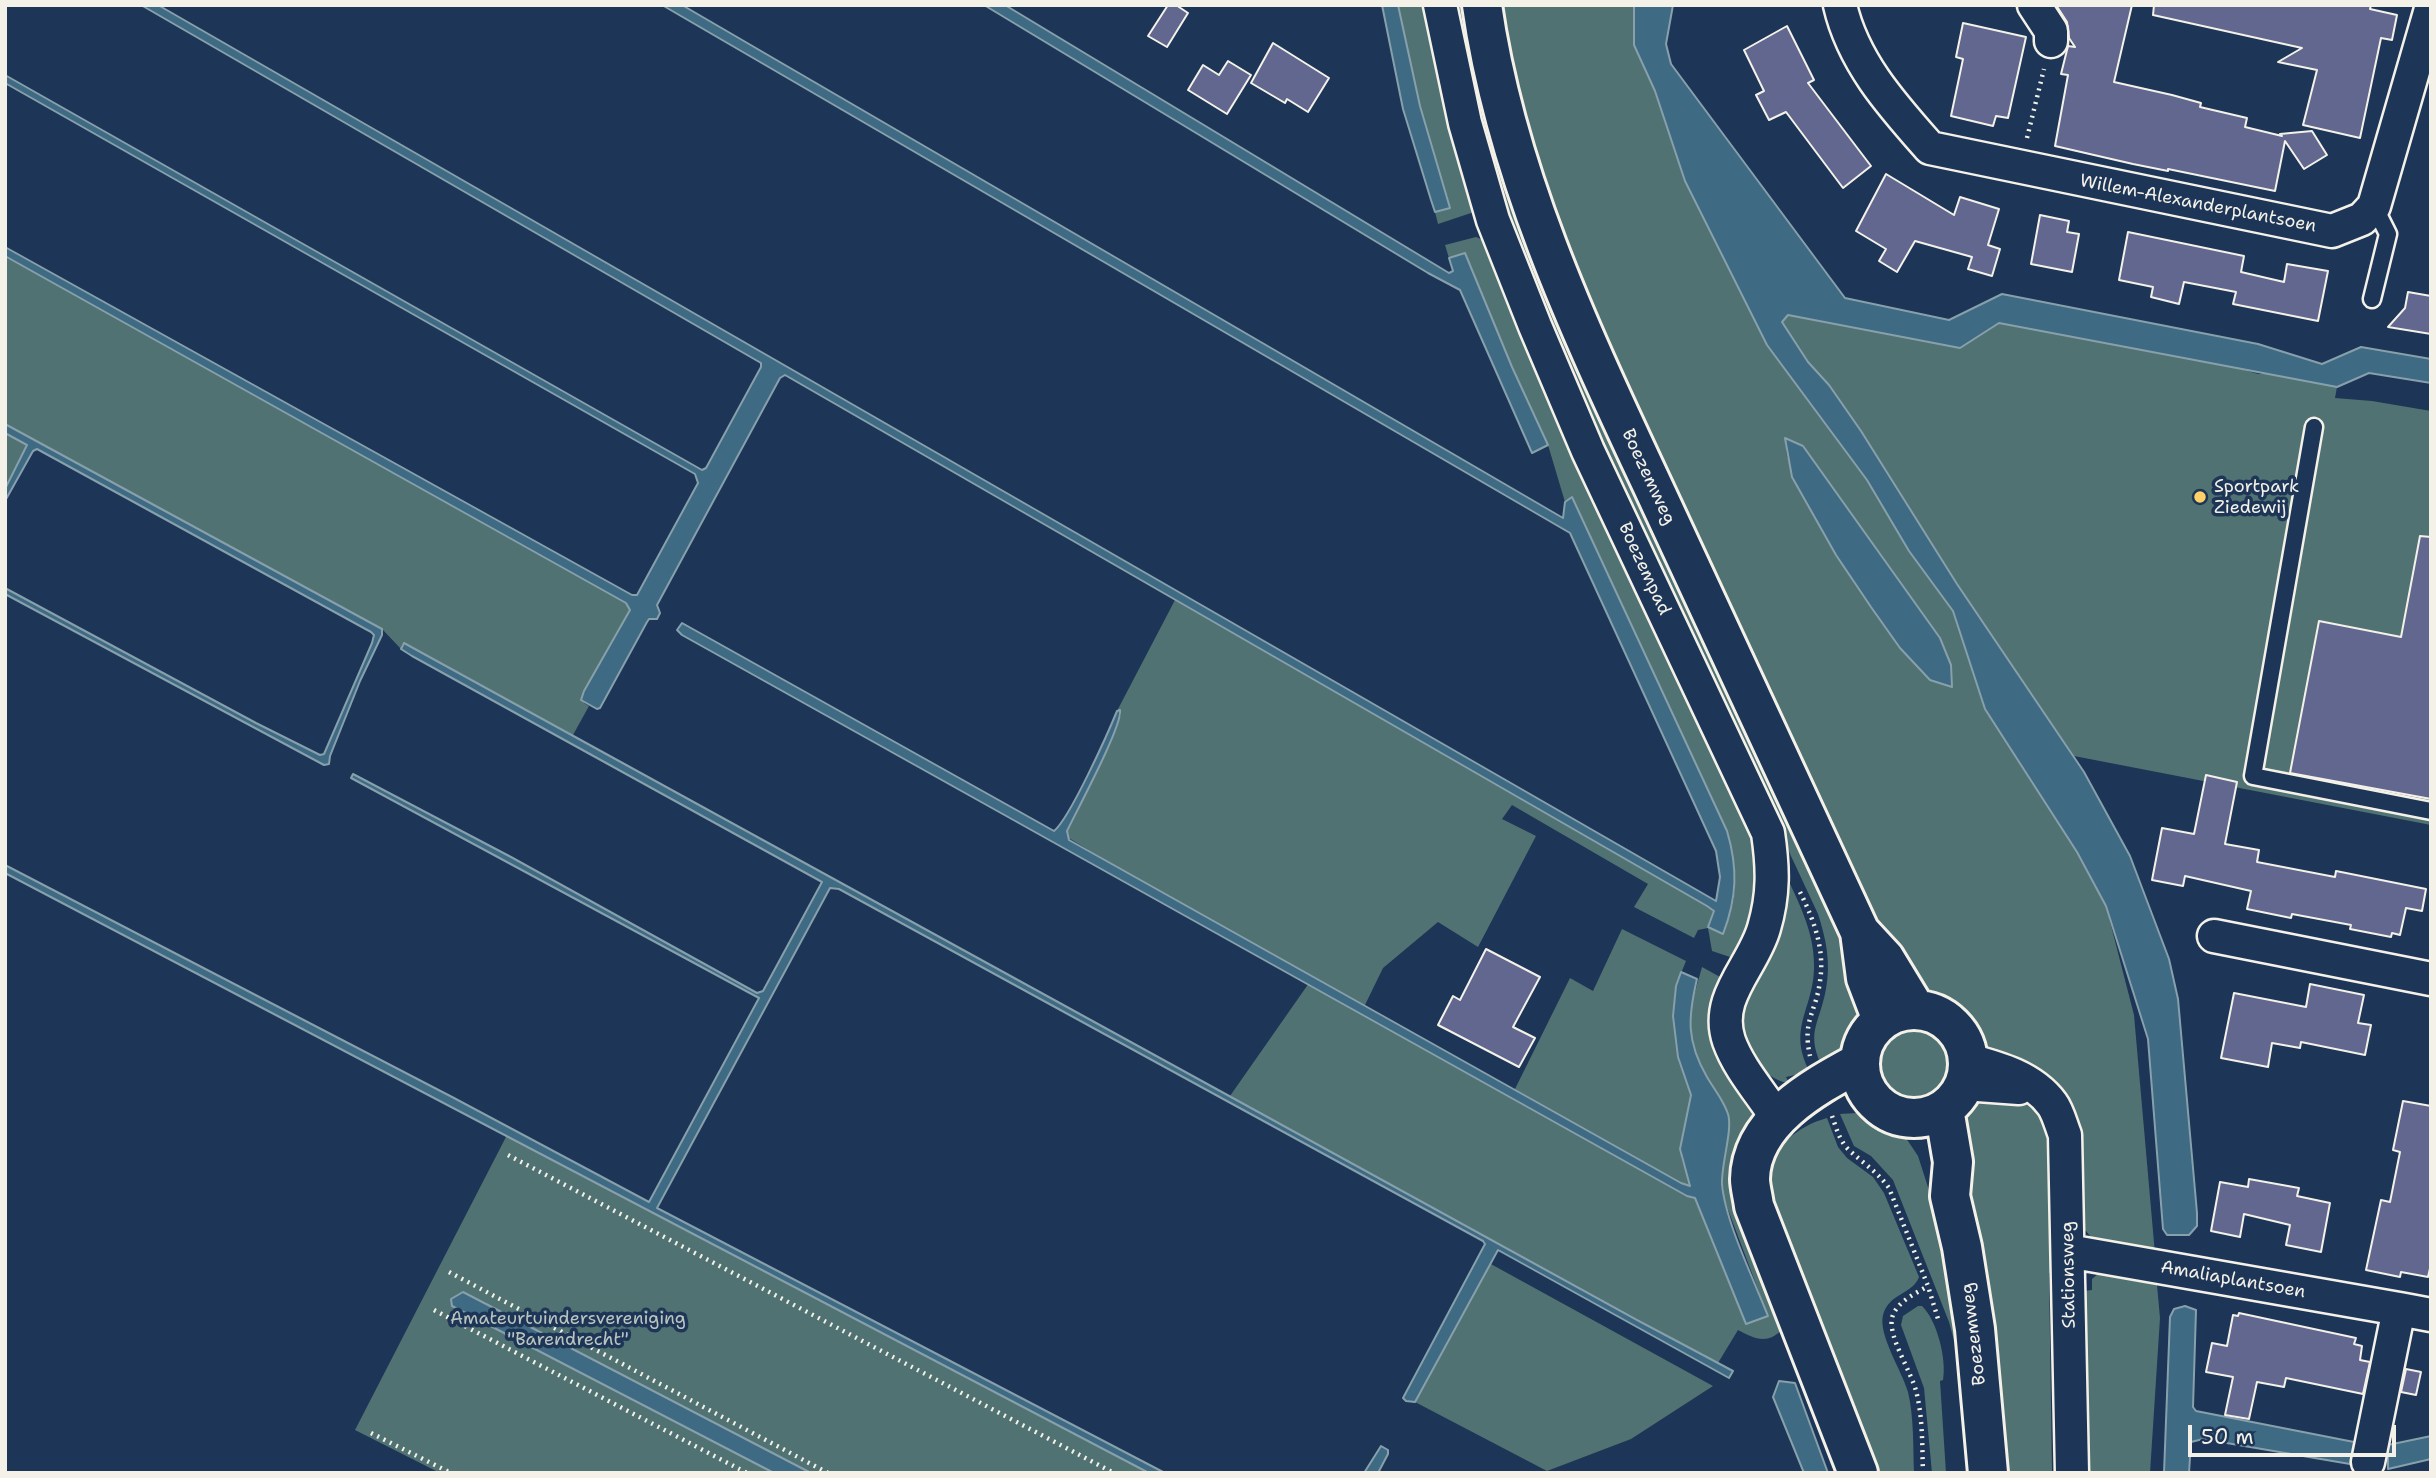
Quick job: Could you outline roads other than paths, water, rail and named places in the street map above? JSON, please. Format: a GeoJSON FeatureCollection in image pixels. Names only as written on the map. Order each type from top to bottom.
{"type":"FeatureCollection","features":[{"type":"Feature","properties":{"kind":"main road","name":"Boezemweg"},"geometry":{"type":"LineString","coordinates":[[1482,5],[1507,125],[1537,218],[1583,335],[1860,932],[1885,959],[1899,1015]]}},
{"type":"Feature","properties":{"kind":"main road"},"geometry":{"type":"LineString","coordinates":[[1899,1015],[1938,1016],[1957,1031],[1965,1045],[1947,1093],[1888,1112],[1865,1079],[1863,1046],[1871,1031],[1899,1015]]}},
{"type":"Feature","properties":{"kind":"main road"},"geometry":{"type":"LineString","coordinates":[[1858,1473],[1754,1206],[1750,1178],[1761,1142],[1777,1118],[1865,1079]]}},
{"type":"Feature","properties":{"kind":"main road","name":"Boezemweg"},"geometry":{"type":"LineString","coordinates":[[1947,1093],[1954,1163],[1950,1196],[1962,1247],[1975,1329],[1988,1473]]}},
{"type":"Feature","properties":{"kind":"street","name":"Boezempad"},"geometry":{"type":"LineString","coordinates":[[1440,5],[1465,122],[1493,219],[1530,314],[1588,451],[1768,833],[1773,870],[1770,903],[1763,932],[1726,1005],[1726,1025],[1729,1041],[1736,1055],[1777,1118]]}},
{"type":"Feature","properties":{"kind":"street","name":"Willem-Alexanderplantsoen"},"geometry":{"type":"LineString","coordinates":[[1840,5],[1845,29],[1857,54],[1892,105],[1930,148],[2332,231],[2362,219],[2374,206]]}},
{"type":"Feature","properties":{"kind":"street"},"geometry":{"type":"LineString","coordinates":[[2034,5],[2051,31],[2051,41]]}},
{"type":"Feature","properties":{"kind":"street"},"geometry":{"type":"LineString","coordinates":[[2374,206],[2431,9]]}},
{"type":"Feature","properties":{"kind":"street"},"geometry":{"type":"LineString","coordinates":[[2214,936],[2431,979]]}},
{"type":"Feature","properties":{"kind":"street","name":"Stationsweg"},"geometry":{"type":"LineString","coordinates":[[1947,1093],[2034,1088],[2052,1104],[2065,1135],[2072,1473]]}},
{"type":"Feature","properties":{"kind":"street","name":"Amaliaplantsoen"},"geometry":{"type":"LineString","coordinates":[[2068,1251],[2431,1315]]}},
{"type":"Feature","properties":{"kind":"street"},"geometry":{"type":"LineString","coordinates":[[2368,1462],[2399,1309]]}},
{"type":"Feature","properties":{"kind":"lane"},"geometry":{"type":"LineString","coordinates":[[2372,299],[2388,234],[2374,206]]}},
{"type":"Feature","properties":{"kind":"lane"},"geometry":{"type":"LineString","coordinates":[[2314,426],[2253,776],[2431,811]]}},
{"type":"Feature","properties":{"kind":"water"},"geometry":{"type":"Polygon","coordinates":[[[141,5],[158,5],[1716,901],[1720,877],[1716,851],[1570,533],[662,5],[682,5],[1563,518],[1565,502],[1572,497],[1727,831],[1733,858],[1734,883],[1731,908],[1723,934],[1708,927],[1714,911],[1707,906],[785,375],[780,378],[657,605],[660,613],[657,619],[649,619],[647,622],[600,708],[581,700],[630,610],[626,603],[5,256],[5,247],[632,595],[637,595],[698,483],[695,474],[5,83],[5,75],[702,470],[706,468],[761,363],[141,5]]]}},
{"type":"Feature","properties":{"kind":"water"},"geometry":{"type":"Polygon","coordinates":[[[984,5],[1005,5],[1449,273],[1453,271],[1449,258],[1465,253],[1548,445],[1532,453],[1460,290],[984,5]]]}},
{"type":"Feature","properties":{"kind":"water"},"geometry":{"type":"Polygon","coordinates":[[[1382,5],[1398,5],[1420,106],[1450,208],[1435,212],[1403,109],[1382,5]]]}},
{"type":"Feature","properties":{"kind":"water"},"geometry":{"type":"Polygon","coordinates":[[[1634,5],[1673,5],[1666,44],[1671,64],[1845,298],[1949,320],[2002,294],[2258,344],[2322,364],[2361,347],[2431,359],[2431,383],[2369,373],[2337,387],[1999,323],[1960,348],[1788,315],[1782,322],[1808,362],[1829,385],[1861,431],[1957,584],[2084,772],[2130,856],[2169,959],[2178,999],[2197,1213],[2197,1226],[2189,1235],[2167,1235],[2163,1229],[2148,1039],[2106,906],[2077,852],[1985,709],[1953,611],[1909,551],[1867,480],[1767,345],[1685,181],[1655,91],[1634,45],[1634,5]]]}},
{"type":"Feature","properties":{"kind":"water"},"geometry":{"type":"Polygon","coordinates":[[[5,424],[382,629],[382,635],[360,681],[329,764],[324,765],[5,594],[5,588],[320,755],[324,754],[374,635],[37,449],[33,451],[5,501],[5,489],[27,445],[5,433],[5,424]]]}},
{"type":"Feature","properties":{"kind":"water"},"geometry":{"type":"Polygon","coordinates":[[[1785,438],[1803,446],[1940,638],[1951,665],[1952,687],[1930,680],[1900,648],[1836,555],[1792,477],[1785,438]]]}},
{"type":"Feature","properties":{"kind":"water"},"geometry":{"type":"Polygon","coordinates":[[[682,623],[1054,831],[1079,793],[1117,711],[1120,710],[1107,750],[1067,831],[1069,840],[1690,1186],[1680,1149],[1691,1095],[1678,1057],[1673,1016],[1676,986],[1681,972],[1697,979],[1691,1017],[1692,1040],[1700,1064],[1724,1104],[1729,1121],[1722,1176],[1724,1199],[1734,1233],[1768,1316],[1746,1324],[1695,1198],[1687,1196],[682,635],[677,630],[682,623]]]}},
{"type":"Feature","properties":{"kind":"water"},"geometry":{"type":"Polygon","coordinates":[[[404,643],[1733,1371],[1729,1378],[1498,1250],[1415,1402],[1406,1401],[1403,1398],[1485,1244],[1483,1241],[839,889],[830,888],[657,1208],[1165,1473],[1149,1473],[5,873],[5,865],[649,1202],[759,998],[351,778],[353,774],[511,857],[757,993],[763,991],[822,882],[412,656],[401,649],[404,643]]]}},
{"type":"Feature","properties":{"kind":"water"},"geometry":{"type":"Polygon","coordinates":[[[463,1292],[811,1473],[774,1473],[452,1306],[451,1299],[463,1292]]]}},
{"type":"Feature","properties":{"kind":"water"},"geometry":{"type":"Polygon","coordinates":[[[2185,1306],[2196,1310],[2193,1407],[2196,1411],[2354,1442],[2350,1464],[2203,1439],[2191,1442],[2189,1473],[2164,1473],[2170,1317],[2174,1309],[2185,1306]]]}},
{"type":"Feature","properties":{"kind":"water"},"geometry":{"type":"Polygon","coordinates":[[[1779,1381],[1795,1383],[1828,1473],[1804,1473],[1773,1397],[1779,1381]]]}},
{"type":"Feature","properties":{"kind":"water"},"geometry":{"type":"Polygon","coordinates":[[[2431,1436],[2431,1459],[2388,1469],[2388,1445],[2431,1436]]]}},
{"type":"Feature","properties":{"kind":"water"},"geometry":{"type":"Polygon","coordinates":[[[1381,1446],[1388,1450],[1388,1454],[1378,1473],[1364,1473],[1381,1446]]]}},
{"type":"Feature","properties":{"kind":"place","name":"Sportpark Ziedewij"},"geometry":{"type":"Point","coordinates":[2200,497]}},
{"type":"Feature","properties":{"kind":"park label","name":"Amateurtuindersvereniging \"Barendrecht\""},"geometry":{"type":"Point","coordinates":[568,1329]}}]}
